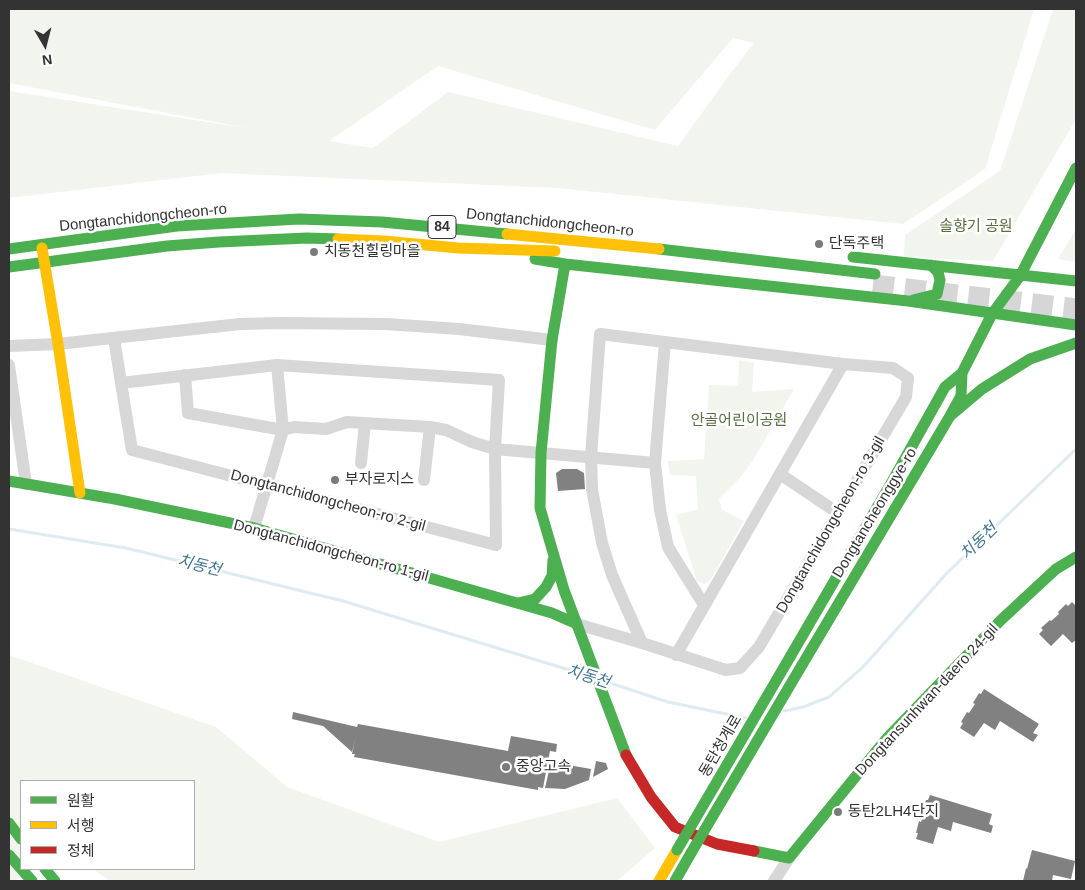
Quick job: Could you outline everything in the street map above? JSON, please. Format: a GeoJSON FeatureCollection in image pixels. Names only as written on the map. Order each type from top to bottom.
{"type":"FeatureCollection","features":[{"type":"Feature","properties":{"kind":"main road","name":"Dongtancheonggye-ro"},"geometry":{"type":"LineString","coordinates":[[790,657],[945,387],[962,373],[992,314],[1020,276],[1076,168]]}},
{"type":"Feature","properties":{"kind":"main road","name":"Dongtanchidongcheon-ro"},"geometry":{"type":"LineString","coordinates":[[9,249],[177,226],[299,220],[382,222],[612,244],[874,279],[854,283]]}},
{"type":"Feature","properties":{"kind":"main road"},"geometry":{"type":"LineString","coordinates":[[466,229],[552,227]]}},
{"type":"Feature","properties":{"kind":"main road","name":"Dongtanchidongcheon-ro"},"geometry":{"type":"LineString","coordinates":[[9,267],[167,246],[219,242],[307,238],[384,241],[564,258],[908,301],[1076,325]]}},
{"type":"Feature","properties":{"kind":"main road","name":"Dongtanchidongcheon-ro"},"geometry":{"type":"LineString","coordinates":[[41,244],[80,493]]}},
{"type":"Feature","properties":{"kind":"main road","name":"Dongtanchidongcheon-ro"},"geometry":{"type":"LineString","coordinates":[[582,255],[716,269]]}},
{"type":"Feature","properties":{"kind":"main road"},"geometry":{"type":"LineString","coordinates":[[843,256],[1076,281]]}},
{"type":"Feature","properties":{"kind":"main road"},"geometry":{"type":"LineString","coordinates":[[564,258],[552,340],[541,453],[540,508],[564,590],[626,754],[652,797],[675,827],[717,844],[789,858]]}},
{"type":"Feature","properties":{"kind":"main road"},"geometry":{"type":"LineString","coordinates":[[908,301],[936,294],[940,280],[938,272],[931,265]]}},
{"type":"Feature","properties":{"kind":"main road"},"geometry":{"type":"LineString","coordinates":[[950,416],[982,389],[1030,360],[1076,343]]}},
{"type":"Feature","properties":{"kind":"main road","name":"Dongtancheonggye-ro"},"geometry":{"type":"LineString","coordinates":[[802,665],[961,396],[962,373]]}},
{"type":"Feature","properties":{"kind":"main road","name":"Dongtanchidongcheon-ro 1-gil"},"geometry":{"type":"LineString","coordinates":[[9,481],[115,498],[254,528],[552,612],[577,624]]}},
{"type":"Feature","properties":{"kind":"main road"},"geometry":{"type":"LineString","coordinates":[[518,603],[535,599],[546,587],[552,576],[553,557]]}},
{"type":"Feature","properties":{"kind":"main road","name":"Dongtansunhwan-daero 24-gil"},"geometry":{"type":"LineString","coordinates":[[789,858],[888,737],[1001,620],[1056,569],[1076,557]]}},
{"type":"Feature","properties":{"kind":"main road","name":"동탄청계로"},"geometry":{"type":"LineString","coordinates":[[659,881],[790,657]]}},
{"type":"Feature","properties":{"kind":"main road","name":"동탄청계로"},"geometry":{"type":"LineString","coordinates":[[674,881],[802,665]]}},
{"type":"Feature","properties":{"kind":"main road"},"geometry":{"type":"LineString","coordinates":[[9,823],[20,838]]}},
{"type":"Feature","properties":{"kind":"main road"},"geometry":{"type":"LineString","coordinates":[[9,855],[20,867]]}},
{"type":"Feature","properties":{"kind":"main road"},"geometry":{"type":"LineString","coordinates":[[22,870],[32,881]]}},
{"type":"Feature","properties":{"kind":"main road"},"geometry":{"type":"LineString","coordinates":[[46,870],[55,881]]}},
{"type":"Feature","properties":{"kind":"street"},"geometry":{"type":"LineString","coordinates":[[9,346],[58,344],[240,324],[327,323],[386,324],[459,329],[552,340]]}},
{"type":"Feature","properties":{"kind":"street","name":"Dongtanchidongcheon-ro 3-gil"},"geometry":{"type":"LineString","coordinates":[[577,624],[726,670],[740,668],[759,647],[906,398],[908,378],[893,368],[843,364],[600,334],[591,457],[592,488],[602,543],[612,575],[642,643]]}},
{"type":"Feature","properties":{"kind":"street","name":"Dongtanchidongcheon-ro 2-gil"},"geometry":{"type":"LineString","coordinates":[[114,338],[121,383],[132,450],[496,545],[495,449],[499,380],[276,365],[121,383]]}},
{"type":"Feature","properties":{"kind":"street"},"geometry":{"type":"LineString","coordinates":[[665,342],[655,463],[660,510],[668,547],[704,605]]}},
{"type":"Feature","properties":{"kind":"street"},"geometry":{"type":"LineString","coordinates":[[676,654],[843,364]]}},
{"type":"Feature","properties":{"kind":"street"},"geometry":{"type":"LineString","coordinates":[[9,365],[14,441],[26,484]]}},
{"type":"Feature","properties":{"kind":"street"},"geometry":{"type":"LineString","coordinates":[[254,528],[282,430],[276,365]]}},
{"type":"Feature","properties":{"kind":"street"},"geometry":{"type":"LineString","coordinates":[[185,375],[188,413],[282,430],[294,427],[326,429],[347,422],[430,427],[446,430],[472,442],[495,449],[655,463]]}},
{"type":"Feature","properties":{"kind":"street"},"geometry":{"type":"LineString","coordinates":[[361,463],[365,423]]}},
{"type":"Feature","properties":{"kind":"street"},"geometry":{"type":"LineString","coordinates":[[424,480],[430,427]]}},
{"type":"Feature","properties":{"kind":"street"},"geometry":{"type":"LineString","coordinates":[[780,474],[838,513]]}},
{"type":"Feature","properties":{"kind":"street","name":"Dongtansunhwan-daero 24-gil"},"geometry":{"type":"LineString","coordinates":[[774,881],[789,858]]}},
{"type":"Feature","properties":{"kind":"green space"},"geometry":{"type":"Polygon","coordinates":[[[9,9],[1034,9],[985,169],[903,224],[558,188],[221,173],[9,198],[9,91],[252,129],[9,83],[9,9]],[[733,38],[655,130],[438,66],[329,141],[373,148],[448,92],[678,146],[754,43],[733,38]]]}},
{"type":"Feature","properties":{"kind":"green space","name":"솔향기 공원"},"geometry":{"type":"Polygon","coordinates":[[[1053,9],[1076,9],[1076,119],[993,261],[904,257],[905,235],[1000,171],[1053,9]]]}},
{"type":"Feature","properties":{"kind":"green space"},"geometry":{"type":"Polygon","coordinates":[[[1076,229],[1076,262],[1058,259],[1076,229]]]}},
{"type":"Feature","properties":{"kind":"green space","name":"안골어린이공원"},"geometry":{"type":"Polygon","coordinates":[[[739,360],[754,363],[752,392],[794,389],[752,462],[739,479],[719,499],[722,510],[744,521],[710,581],[704,584],[697,581],[676,515],[698,509],[696,476],[670,475],[668,461],[704,459],[709,385],[738,386],[739,360]]]}},
{"type":"Feature","properties":{"kind":"green space"},"geometry":{"type":"Polygon","coordinates":[[[9,655],[216,727],[287,787],[439,842],[617,798],[655,848],[617,881],[110,881],[94,870],[195,870],[195,780],[20,780],[20,870],[31,870],[13,881],[9,881],[9,655]]]}},
{"type":"Feature","properties":{"kind":"building"},"geometry":{"type":"Polygon","coordinates":[[[562,469],[577,469],[584,473],[585,489],[558,491],[556,473],[562,469]]]}},
{"type":"Feature","properties":{"kind":"building"},"geometry":{"type":"Polygon","coordinates":[[[1072,602],[1076,606],[1076,640],[1072,643],[1063,634],[1051,646],[1039,634],[1043,630],[1041,628],[1059,614],[1058,612],[1066,604],[1068,606],[1072,602]]]}},
{"type":"Feature","properties":{"kind":"building"},"geometry":{"type":"Polygon","coordinates":[[[984,689],[1039,724],[1033,733],[1038,735],[1033,742],[1000,721],[995,730],[984,723],[974,737],[960,728],[967,712],[969,713],[979,693],[981,694],[984,689]]]}},
{"type":"Feature","properties":{"kind":"building"},"geometry":{"type":"Polygon","coordinates":[[[293,712],[357,727],[358,724],[508,751],[511,736],[557,744],[556,752],[550,751],[543,788],[538,787],[538,790],[354,757],[355,754],[352,754],[355,740],[352,752],[323,726],[292,719],[293,712]]]}},
{"type":"Feature","properties":{"kind":"building"},"geometry":{"type":"Polygon","coordinates":[[[596,761],[606,763],[608,769],[593,777],[596,761]]]}},
{"type":"Feature","properties":{"kind":"building"},"geometry":{"type":"Polygon","coordinates":[[[551,762],[591,769],[589,780],[565,789],[545,788],[551,762]]]}},
{"type":"Feature","properties":{"kind":"building"},"geometry":{"type":"Polygon","coordinates":[[[930,795],[992,814],[989,824],[993,826],[991,833],[953,822],[951,831],[938,827],[933,844],[916,839],[919,821],[921,822],[925,812],[923,811],[926,800],[928,800],[930,795]]]}},
{"type":"Feature","properties":{"kind":"building"},"geometry":{"type":"Polygon","coordinates":[[[1032,850],[1075,861],[1071,879],[1053,875],[1052,881],[1023,881],[1032,850]]]}},
{"type":"Feature","properties":{"kind":"waterway","name":"치동천"},"geometry":{"type":"LineString","coordinates":[[784,711],[803,707],[829,697],[863,667],[946,574],[1076,449]]}},
{"type":"Feature","properties":{"kind":"waterway","name":"치동천"},"geometry":{"type":"LineString","coordinates":[[9,529],[126,548],[343,601],[589,676]]}},
{"type":"Feature","properties":{"kind":"waterway","name":"치동천"},"geometry":{"type":"LineString","coordinates":[[607,682],[668,702],[746,718]]}},
{"type":"Feature","properties":{"kind":"tunnel"},"geometry":{"type":"LineString","coordinates":[[873,285],[1076,309]]}},
{"type":"Feature","properties":{"kind":"traffic: fast"},"geometry":{"type":"LineString","coordinates":[[802,665],[950,416],[961,396],[962,373],[992,314],[1020,276],[1076,168]]}},
{"type":"Feature","properties":{"kind":"traffic: fast"},"geometry":{"type":"LineString","coordinates":[[9,249],[177,226],[299,219],[382,222],[507,234]]}},
{"type":"Feature","properties":{"kind":"traffic: fast"},"geometry":{"type":"LineString","coordinates":[[9,267],[167,246],[307,238],[338,239]]}},
{"type":"Feature","properties":{"kind":"traffic: fast"},"geometry":{"type":"LineString","coordinates":[[659,249],[875,274]]}},
{"type":"Feature","properties":{"kind":"traffic: fast"},"geometry":{"type":"LineString","coordinates":[[853,257],[1076,281]]}},
{"type":"Feature","properties":{"kind":"traffic: fast"},"geometry":{"type":"LineString","coordinates":[[535,259],[565,264],[908,301],[1076,325]]}},
{"type":"Feature","properties":{"kind":"traffic: fast"},"geometry":{"type":"LineString","coordinates":[[565,264],[552,340],[541,453],[540,508],[564,590],[626,755]]}},
{"type":"Feature","properties":{"kind":"traffic: fast"},"geometry":{"type":"LineString","coordinates":[[913,300],[937,294],[940,280],[938,272],[931,265]]}},
{"type":"Feature","properties":{"kind":"traffic: fast"},"geometry":{"type":"LineString","coordinates":[[950,416],[982,389],[1030,359],[1076,343]]}},
{"type":"Feature","properties":{"kind":"traffic: fast"},"geometry":{"type":"LineString","coordinates":[[790,657],[945,387],[962,373]]}},
{"type":"Feature","properties":{"kind":"traffic: fast"},"geometry":{"type":"LineString","coordinates":[[9,481],[115,499],[254,528],[552,613],[577,624]]}},
{"type":"Feature","properties":{"kind":"traffic: fast"},"geometry":{"type":"LineString","coordinates":[[754,851],[789,858],[888,737],[1001,620],[1056,569],[1076,557]]}},
{"type":"Feature","properties":{"kind":"traffic: fast"},"geometry":{"type":"LineString","coordinates":[[518,603],[535,599],[546,587],[552,576],[553,560]]}},
{"type":"Feature","properties":{"kind":"traffic: fast"},"geometry":{"type":"LineString","coordinates":[[677,850],[790,657]]}},
{"type":"Feature","properties":{"kind":"traffic: fast"},"geometry":{"type":"LineString","coordinates":[[691,853],[802,665]]}},
{"type":"Feature","properties":{"kind":"traffic: fast"},"geometry":{"type":"LineString","coordinates":[[9,823],[20,838]]}},
{"type":"Feature","properties":{"kind":"traffic: fast"},"geometry":{"type":"LineString","coordinates":[[675,881],[691,853]]}},
{"type":"Feature","properties":{"kind":"traffic: fast"},"geometry":{"type":"LineString","coordinates":[[9,855],[20,867]]}},
{"type":"Feature","properties":{"kind":"traffic: fast"},"geometry":{"type":"LineString","coordinates":[[22,870],[32,881]]}},
{"type":"Feature","properties":{"kind":"traffic: fast"},"geometry":{"type":"LineString","coordinates":[[46,870],[55,881]]}},
{"type":"Feature","properties":{"kind":"traffic: slow"},"geometry":{"type":"LineString","coordinates":[[507,234],[659,249]]}},
{"type":"Feature","properties":{"kind":"traffic: slow"},"geometry":{"type":"LineString","coordinates":[[338,239],[458,248],[555,251]]}},
{"type":"Feature","properties":{"kind":"traffic: slow"},"geometry":{"type":"LineString","coordinates":[[42,248],[80,493]]}},
{"type":"Feature","properties":{"kind":"traffic: slow"},"geometry":{"type":"LineString","coordinates":[[659,881],[677,850]]}},
{"type":"Feature","properties":{"kind":"traffic: jam"},"geometry":{"type":"LineString","coordinates":[[626,755],[651,797],[675,827],[717,844],[754,851]]}},
{"type":"Feature","properties":{"kind":"place","name":"단독주택"},"geometry":{"type":"Point","coordinates":[819,244]}},
{"type":"Feature","properties":{"kind":"place","name":"치동천힐링마을"},"geometry":{"type":"Point","coordinates":[314,252]}},
{"type":"Feature","properties":{"kind":"place","name":"부자로지스"},"geometry":{"type":"Point","coordinates":[335,480]}},
{"type":"Feature","properties":{"kind":"place","name":"중앙고속"},"geometry":{"type":"Point","coordinates":[506,767]}},
{"type":"Feature","properties":{"kind":"place","name":"동탄2LH4단지"},"geometry":{"type":"Point","coordinates":[838,812]}}]}
